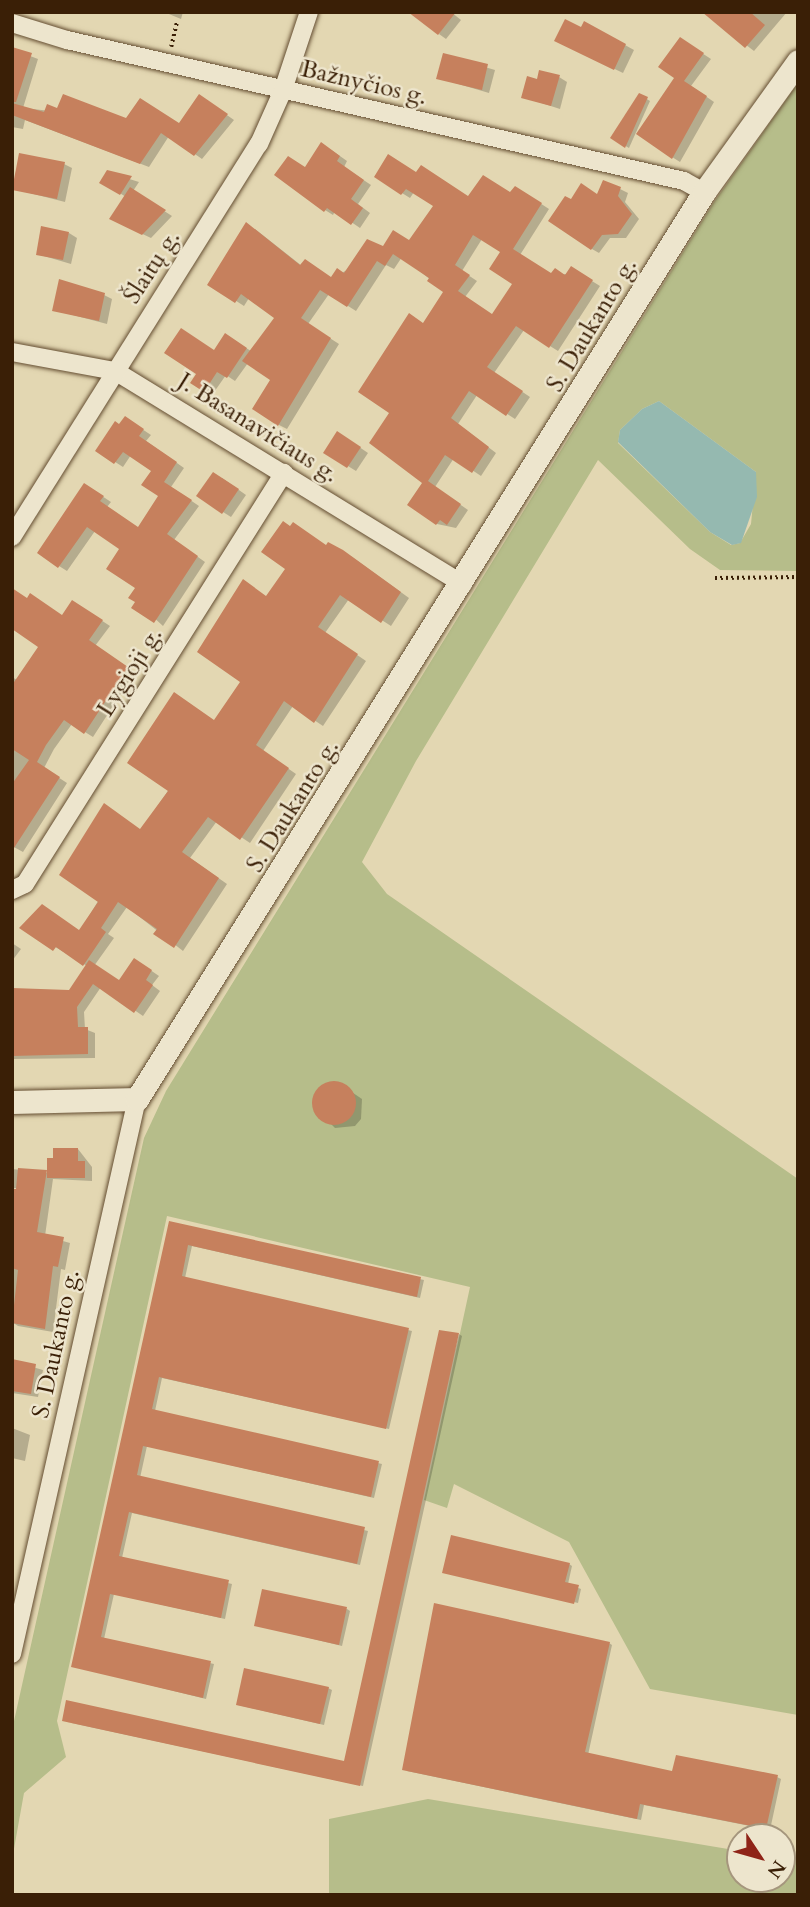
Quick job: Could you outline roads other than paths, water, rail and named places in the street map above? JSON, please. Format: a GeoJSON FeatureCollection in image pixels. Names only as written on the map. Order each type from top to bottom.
{"type":"FeatureCollection","features":[{"type":"Feature","properties":{"kind":"street","name":"Šlaitų g."},"geometry":{"type":"LineString","coordinates":[[12,537],[235,184],[284,90],[309,12]]}},
{"type":"Feature","properties":{"kind":"street","name":"Bažnyčios g."},"geometry":{"type":"LineString","coordinates":[[12,23],[284,90],[684,181],[704,192]]}},
{"type":"Feature","properties":{"kind":"street","name":"S. Daukanto g."},"geometry":{"type":"LineString","coordinates":[[14,1642],[137,1099],[463,583],[704,192],[798,61]]}},
{"type":"Feature","properties":{"kind":"street","name":"J. Basanavičiaus g."},"geometry":{"type":"LineString","coordinates":[[12,352],[115,371],[463,583]]}},
{"type":"Feature","properties":{"kind":"street","name":"Lygioji g."},"geometry":{"type":"LineString","coordinates":[[12,890],[26,884],[284,473]]}},
{"type":"Feature","properties":{"kind":"street"},"geometry":{"type":"LineString","coordinates":[[12,1102],[137,1099]]}},
{"type":"Feature","properties":{"kind":"water"},"geometry":{"type":"Polygon","coordinates":[[[659,401],[756,472],[757,497],[741,543],[732,545],[710,532],[618,442],[620,430],[642,409],[659,401]]]}}]}
